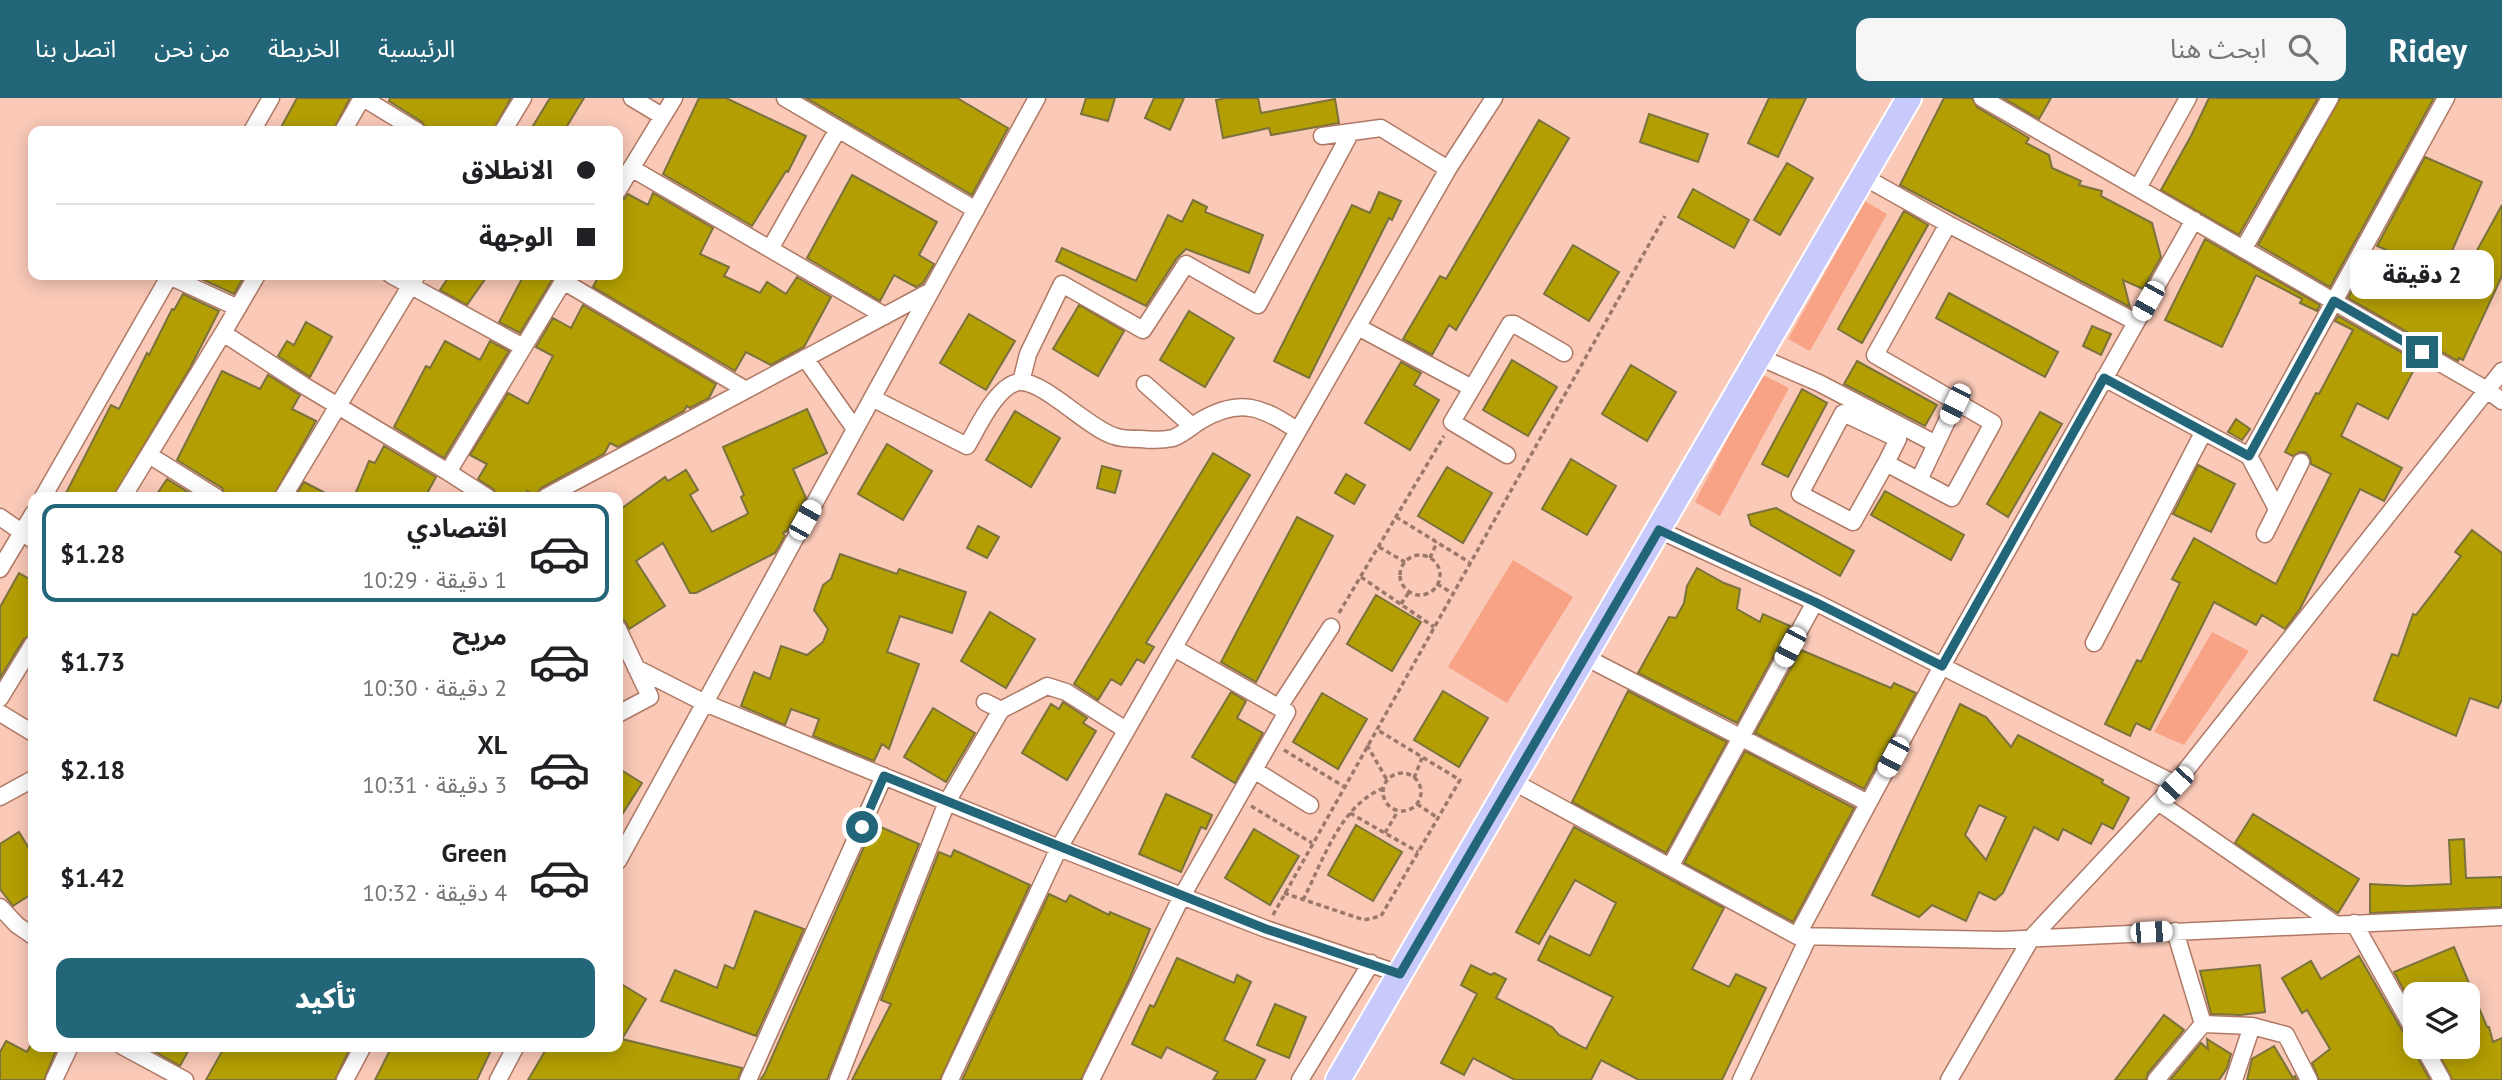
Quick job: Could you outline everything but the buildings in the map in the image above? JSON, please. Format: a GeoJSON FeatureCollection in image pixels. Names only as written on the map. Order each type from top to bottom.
{"type":"FeatureCollection","features":[{"type":"Feature","properties":{"kind":"main road"},"geometry":{"type":"LineString","coordinates":[[1338,1080],[1514,782],[1909,98]]}},
{"type":"Feature","properties":{"kind":"street"},"geometry":{"type":"LineString","coordinates":[[255,126],[271,98]]}},
{"type":"Feature","properties":{"kind":"street"},"geometry":{"type":"LineString","coordinates":[[346,126],[363,98],[409,126]]}},
{"type":"Feature","properties":{"kind":"street"},"geometry":{"type":"LineString","coordinates":[[506,126],[523,98]]}},
{"type":"Feature","properties":{"kind":"street"},"geometry":{"type":"LineString","coordinates":[[632,98],[662,116]]}},
{"type":"Feature","properties":{"kind":"street"},"geometry":{"type":"LineString","coordinates":[[623,182],[674,98]]}},
{"type":"Feature","properties":{"kind":"street"},"geometry":{"type":"LineString","coordinates":[[785,98],[976,209]]}},
{"type":"Feature","properties":{"kind":"street"},"geometry":{"type":"LineString","coordinates":[[950,1080],[1059,848],[1448,169],[1494,98]]}},
{"type":"Feature","properties":{"kind":"street"},"geometry":{"type":"LineString","coordinates":[[1982,98],[2244,248],[2502,401]]}},
{"type":"Feature","properties":{"kind":"street"},"geometry":{"type":"LineString","coordinates":[[2138,188],[2188,98]]}},
{"type":"Feature","properties":{"kind":"street"},"geometry":{"type":"LineString","coordinates":[[2244,248],[2330,98]]}},
{"type":"Feature","properties":{"kind":"street"},"geometry":{"type":"LineString","coordinates":[[2249,456],[2446,98]]}},
{"type":"Feature","properties":{"kind":"street"},"geometry":{"type":"LineString","coordinates":[[623,852],[976,209],[1032,100]]}},
{"type":"Feature","properties":{"kind":"street"},"geometry":{"type":"LineString","coordinates":[[1322,136],[1381,128],[1448,169]]}},
{"type":"Feature","properties":{"kind":"street"},"geometry":{"type":"LineString","coordinates":[[770,249],[838,129]]}},
{"type":"Feature","properties":{"kind":"street"},"geometry":{"type":"LineString","coordinates":[[1021,382],[1028,354],[1062,284],[1143,330],[1186,264],[1258,305],[1352,132]]}},
{"type":"Feature","properties":{"kind":"street"},"geometry":{"type":"LineString","coordinates":[[631,168],[885,316]]}},
{"type":"Feature","properties":{"kind":"street"},"geometry":{"type":"LineString","coordinates":[[1864,177],[2136,322]]}},
{"type":"Feature","properties":{"kind":"street"},"geometry":{"type":"LineString","coordinates":[[1741,1080],[1803,936],[1868,803],[1942,666],[2194,220]]}},
{"type":"Feature","properties":{"kind":"street"},"geometry":{"type":"LineString","coordinates":[[1886,463],[1952,498],[1993,423],[1955,404],[1875,355],[1948,224]]}},
{"type":"Feature","properties":{"kind":"street"},"geometry":{"type":"LineString","coordinates":[[46,492],[166,280]]}},
{"type":"Feature","properties":{"kind":"street"},"geometry":{"type":"LineString","coordinates":[[179,280],[238,308]]}},
{"type":"Feature","properties":{"kind":"street"},"geometry":{"type":"LineString","coordinates":[[126,492],[254,280]]}},
{"type":"Feature","properties":{"kind":"street"},"geometry":{"type":"LineString","coordinates":[[448,472],[564,280]]}},
{"type":"Feature","properties":{"kind":"street"},"geometry":{"type":"LineString","coordinates":[[568,280],[746,390]]}},
{"type":"Feature","properties":{"kind":"street"},"geometry":{"type":"LineString","coordinates":[[287,492],[413,281],[523,347]]}},
{"type":"Feature","properties":{"kind":"street"},"geometry":{"type":"LineString","coordinates":[[559,492],[931,291]]}},
{"type":"Feature","properties":{"kind":"street"},"geometry":{"type":"LineString","coordinates":[[1507,455],[1452,422],[1511,324],[1564,353]]}},
{"type":"Feature","properties":{"kind":"street"},"geometry":{"type":"LineString","coordinates":[[1358,327],[1472,388]]}},
{"type":"Feature","properties":{"kind":"street"},"geometry":{"type":"LineString","coordinates":[[223,333],[479,492]]}},
{"type":"Feature","properties":{"kind":"street"},"geometry":{"type":"LineString","coordinates":[[1759,357],[1819,383],[1936,444]]}},
{"type":"Feature","properties":{"kind":"street"},"geometry":{"type":"LineString","coordinates":[[805,358],[855,429]]}},
{"type":"Feature","properties":{"kind":"street"},"geometry":{"type":"LineString","coordinates":[[1949,1080],[2032,937],[2175,785],[2502,371]]}},
{"type":"Feature","properties":{"kind":"street"},"geometry":{"type":"LineString","coordinates":[[2104,378],[2249,456],[2277,509]]}},
{"type":"Feature","properties":{"kind":"street"},"geometry":{"type":"LineString","coordinates":[[872,398],[967,446],[992,403],[1008,386],[1021,382],[1037,388],[1114,437],[1143,440],[1174,438],[1221,411],[1236,406],[1254,407],[1277,417],[1298,431]]}},
{"type":"Feature","properties":{"kind":"street"},"geometry":{"type":"LineString","coordinates":[[1145,384],[1192,426]]}},
{"type":"Feature","properties":{"kind":"street"},"geometry":{"type":"LineString","coordinates":[[1919,480],[1955,404]]}},
{"type":"Feature","properties":{"kind":"street"},"geometry":{"type":"LineString","coordinates":[[1843,413],[1898,439],[1886,463],[1853,522],[1800,494],[1843,413]]}},
{"type":"Feature","properties":{"kind":"street"},"geometry":{"type":"LineString","coordinates":[[2095,643],[2203,433]]}},
{"type":"Feature","properties":{"kind":"street"},"geometry":{"type":"LineString","coordinates":[[149,455],[208,492]]}},
{"type":"Feature","properties":{"kind":"street"},"geometry":{"type":"LineString","coordinates":[[2265,534],[2301,462]]}},
{"type":"Feature","properties":{"kind":"street"},"geometry":{"type":"LineString","coordinates":[[0,517],[28,536],[0,569]]}},
{"type":"Feature","properties":{"kind":"street"},"geometry":{"type":"LineString","coordinates":[[1659,530],[1815,602],[2175,785]]}},
{"type":"Feature","properties":{"kind":"street"},"geometry":{"type":"LineString","coordinates":[[1670,867],[1815,602]]}},
{"type":"Feature","properties":{"kind":"street"},"geometry":{"type":"LineString","coordinates":[[1279,707],[1331,627]]}},
{"type":"Feature","properties":{"kind":"street"},"geometry":{"type":"LineString","coordinates":[[623,640],[650,697],[623,710]]}},
{"type":"Feature","properties":{"kind":"street"},"geometry":{"type":"LineString","coordinates":[[1091,1080],[1182,896],[1287,712],[1174,648]]}},
{"type":"Feature","properties":{"kind":"street"},"geometry":{"type":"LineString","coordinates":[[0,698],[28,652]]}},
{"type":"Feature","properties":{"kind":"street"},"geometry":{"type":"LineString","coordinates":[[1585,657],[1868,803]]}},
{"type":"Feature","properties":{"kind":"street"},"geometry":{"type":"LineString","coordinates":[[636,668],[705,703],[1059,848],[1266,929],[1400,974]]}},
{"type":"Feature","properties":{"kind":"street"},"geometry":{"type":"LineString","coordinates":[[838,1080],[947,802],[1001,710],[1047,686],[1066,692],[1126,730]]}},
{"type":"Feature","properties":{"kind":"street"},"geometry":{"type":"LineString","coordinates":[[985,702],[1001,710]]}},
{"type":"Feature","properties":{"kind":"street"},"geometry":{"type":"LineString","coordinates":[[0,713],[28,730]]}},
{"type":"Feature","properties":{"kind":"street"},"geometry":{"type":"LineString","coordinates":[[1254,770],[1310,805]]}},
{"type":"Feature","properties":{"kind":"street"},"geometry":{"type":"LineString","coordinates":[[748,1080],[884,776]]}},
{"type":"Feature","properties":{"kind":"street"},"geometry":{"type":"LineString","coordinates":[[0,797],[28,782]]}},
{"type":"Feature","properties":{"kind":"street"},"geometry":{"type":"LineString","coordinates":[[1514,782],[1803,936],[2001,940],[2502,917]]}},
{"type":"Feature","properties":{"kind":"street"},"geometry":{"type":"LineString","coordinates":[[2158,802],[2335,924]]}},
{"type":"Feature","properties":{"kind":"street"},"geometry":{"type":"LineString","coordinates":[[0,907],[28,933]]}},
{"type":"Feature","properties":{"kind":"street"},"geometry":{"type":"LineString","coordinates":[[2354,923],[2403,1011]]}},
{"type":"Feature","properties":{"kind":"street"},"geometry":{"type":"LineString","coordinates":[[2175,931],[2203,1024]]}},
{"type":"Feature","properties":{"kind":"street"},"geometry":{"type":"LineString","coordinates":[[1300,1080],[1371,963]]}},
{"type":"Feature","properties":{"kind":"street"},"geometry":{"type":"LineString","coordinates":[[2203,1024],[2252,1026],[2286,1035],[2309,1080]]}},
{"type":"Feature","properties":{"kind":"street"},"geometry":{"type":"LineString","coordinates":[[2156,1080],[2203,1024]]}},
{"type":"Feature","properties":{"kind":"street"},"geometry":{"type":"LineString","coordinates":[[2234,1080],[2252,1026]]}},
{"type":"Feature","properties":{"kind":"street"},"geometry":{"type":"LineString","coordinates":[[54,1080],[67,1052]]}},
{"type":"Feature","properties":{"kind":"street"},"geometry":{"type":"LineString","coordinates":[[133,1052],[186,1080]]}},
{"type":"Feature","properties":{"kind":"street"},"geometry":{"type":"LineString","coordinates":[[345,1080],[360,1052]]}},
{"type":"Feature","properties":{"kind":"street"},"geometry":{"type":"LineString","coordinates":[[498,1080],[513,1052]]}},
{"type":"Feature","properties":{"kind":"street"},"geometry":{"type":"LineString","coordinates":[[2430,1059],[2442,1080]]}},
{"type":"Feature","properties":{"kind":"path"},"geometry":{"type":"LineString","coordinates":[[1266,929],[1665,216]]}},
{"type":"Feature","properties":{"kind":"path"},"geometry":{"type":"LineString","coordinates":[[1331,627],[1452,422]]}},
{"type":"Feature","properties":{"kind":"path"},"geometry":{"type":"LineString","coordinates":[[1396,517],[1470,563]]}},
{"type":"Feature","properties":{"kind":"path"},"geometry":{"type":"LineString","coordinates":[[1430,558],[1437,542]]}},
{"type":"Feature","properties":{"kind":"path"},"geometry":{"type":"LineString","coordinates":[[1379,547],[1405,562]]}},
{"type":"Feature","properties":{"kind":"path"},"geometry":{"type":"LineString","coordinates":[[1417,556],[1430,558],[1438,567],[1437,584],[1428,594],[1409,592],[1401,581],[1400,574],[1405,562],[1417,556]]}},
{"type":"Feature","properties":{"kind":"path"},"geometry":{"type":"LineString","coordinates":[[1361,577],[1434,627]]}},
{"type":"Feature","properties":{"kind":"path"},"geometry":{"type":"LineString","coordinates":[[1437,584],[1452,593]]}},
{"type":"Feature","properties":{"kind":"path"},"geometry":{"type":"LineString","coordinates":[[1401,604],[1409,592]]}},
{"type":"Feature","properties":{"kind":"path"},"geometry":{"type":"LineString","coordinates":[[1284,893],[1364,920],[1381,916],[1460,780],[1376,729]]}},
{"type":"Feature","properties":{"kind":"path"},"geometry":{"type":"LineString","coordinates":[[1270,742],[1344,786]]}},
{"type":"Feature","properties":{"kind":"path"},"geometry":{"type":"LineString","coordinates":[[1367,745],[1387,780]]}},
{"type":"Feature","properties":{"kind":"path"},"geometry":{"type":"LineString","coordinates":[[1414,778],[1422,758]]}},
{"type":"Feature","properties":{"kind":"path"},"geometry":{"type":"LineString","coordinates":[[1403,773],[1414,778],[1420,787],[1417,804],[1408,810],[1398,811],[1388,804],[1384,799],[1387,780],[1403,773]]}},
{"type":"Feature","properties":{"kind":"path"},"geometry":{"type":"LineString","coordinates":[[1303,900],[1343,821],[1371,793],[1384,788]]}},
{"type":"Feature","properties":{"kind":"path"},"geometry":{"type":"LineString","coordinates":[[1238,797],[1312,843]]}},
{"type":"Feature","properties":{"kind":"path"},"geometry":{"type":"LineString","coordinates":[[1417,804],[1438,818]]}},
{"type":"Feature","properties":{"kind":"path"},"geometry":{"type":"LineString","coordinates":[[1385,833],[1398,811]]}},
{"type":"Feature","properties":{"kind":"path"},"geometry":{"type":"LineString","coordinates":[[1350,813],[1418,852]]}},
{"type":"Feature","properties":{"kind":"shaded area"},"geometry":{"type":"Polygon","coordinates":[[[1865,201],[1887,214],[1810,351],[1788,339],[1865,201]]]}},
{"type":"Feature","properties":{"kind":"shaded area"},"geometry":{"type":"Polygon","coordinates":[[[1761,374],[1789,388],[1720,516],[1695,502],[1761,374]]]}},
{"type":"Feature","properties":{"kind":"shaded area"},"geometry":{"type":"Polygon","coordinates":[[[1513,560],[1573,597],[1507,703],[1448,667],[1513,560]]]}},
{"type":"Feature","properties":{"kind":"shaded area"},"geometry":{"type":"Polygon","coordinates":[[[2212,632],[2249,651],[2184,745],[2154,732],[2212,632]]]}},
{"type":"Feature","properties":{"kind":"route"},"geometry":{"type":"LineString","coordinates":[[862,827],[884,776],[1266,929],[1400,974],[1659,530],[1815,602],[1942,666],[2104,378],[2249,456],[2334,301],[2422,352]]}}]}
